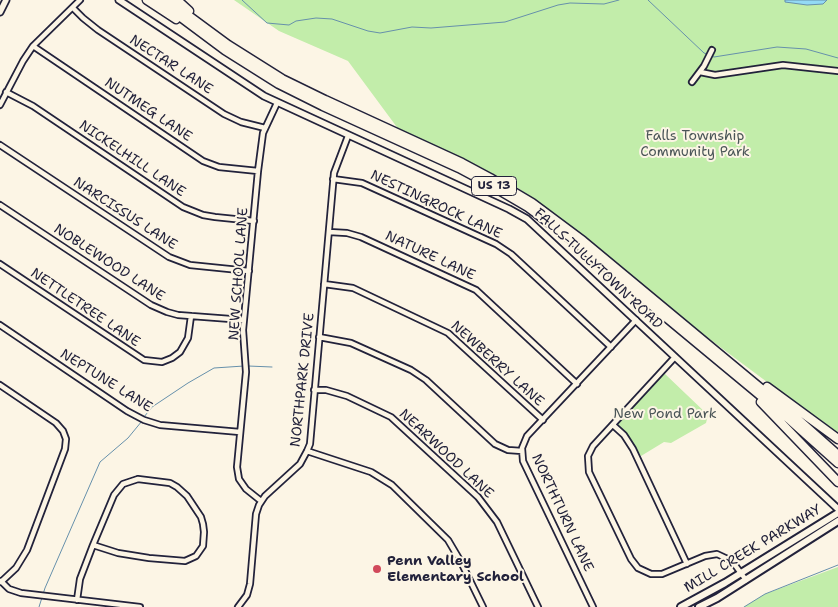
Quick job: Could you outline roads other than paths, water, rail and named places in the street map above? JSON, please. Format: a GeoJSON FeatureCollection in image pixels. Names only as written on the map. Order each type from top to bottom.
{"type":"FeatureCollection","features":[{"type":"Feature","properties":{"kind":"highway"},"geometry":{"type":"LineString","coordinates":[[147,0],[225,50]]}},
{"type":"Feature","properties":{"kind":"highway","name":"US 13"},"geometry":{"type":"LineString","coordinates":[[158,0],[225,50],[294,92],[459,168],[515,199],[554,225],[790,420],[838,463]]}},
{"type":"Feature","properties":{"kind":"highway","name":"US 13"},"geometry":{"type":"LineString","coordinates":[[167,0],[248,58],[296,86],[462,163],[532,203],[583,240],[838,455]]}},
{"type":"Feature","properties":{"kind":"highway"},"geometry":{"type":"LineString","coordinates":[[177,0],[202,26]]}},
{"type":"Feature","properties":{"kind":"highway"},"geometry":{"type":"LineString","coordinates":[[711,347],[838,439]]}},
{"type":"Feature","properties":{"kind":"highway"},"geometry":{"type":"LineString","coordinates":[[732,372],[838,482]]}},
{"type":"Feature","properties":{"kind":"main road","name":"MILL CREEK PARKWAY"},"geometry":{"type":"LineString","coordinates":[[681,607],[741,573],[838,513]]}},
{"type":"Feature","properties":{"kind":"main road","name":"MILL CREEK PARKWAY"},"geometry":{"type":"LineString","coordinates":[[699,607],[838,522]]}},
{"type":"Feature","properties":{"kind":"street"},"geometry":{"type":"LineString","coordinates":[[0,12],[6,0]]}},
{"type":"Feature","properties":{"kind":"street"},"geometry":{"type":"LineString","coordinates":[[0,105],[33,46],[80,0]]}},
{"type":"Feature","properties":{"kind":"street","name":"FALLS-TULLYTOWN ROAD"},"geometry":{"type":"LineString","coordinates":[[119,0],[248,86],[277,103],[520,215],[536,227],[838,509]]}},
{"type":"Feature","properties":{"kind":"street","name":"NECTAR LANE"},"geometry":{"type":"LineString","coordinates":[[73,8],[105,34],[224,114],[241,122],[265,128]]}},
{"type":"Feature","properties":{"kind":"street","name":"NUTMEG LANE"},"geometry":{"type":"LineString","coordinates":[[33,46],[203,161],[219,167],[258,171]]}},
{"type":"Feature","properties":{"kind":"street"},"geometry":{"type":"LineString","coordinates":[[692,82],[712,50]]}},
{"type":"Feature","properties":{"kind":"street"},"geometry":{"type":"LineString","coordinates":[[700,72],[715,75],[783,66],[838,71]]}},
{"type":"Feature","properties":{"kind":"street","name":"NICKELHILL LANE"},"geometry":{"type":"LineString","coordinates":[[6,92],[33,106],[184,207],[203,215],[254,221]]}},
{"type":"Feature","properties":{"kind":"street","name":"NEW SCHOOL LANE"},"geometry":{"type":"LineString","coordinates":[[261,501],[246,489],[240,479],[237,467],[246,372],[244,320],[258,171],[265,128],[277,103]]}},
{"type":"Feature","properties":{"kind":"street","name":"NORTHPARK DRIVE"},"geometry":{"type":"LineString","coordinates":[[261,501],[300,464],[308,451],[333,179],[335,168],[348,136]]}},
{"type":"Feature","properties":{"kind":"street","name":"NARCISSUS LANE"},"geometry":{"type":"LineString","coordinates":[[0,145],[168,257],[190,265],[249,271]]}},
{"type":"Feature","properties":{"kind":"street","name":"NESTINGROCK LANE"},"geometry":{"type":"LineString","coordinates":[[333,179],[362,183],[501,247],[511,254],[611,347]]}},
{"type":"Feature","properties":{"kind":"street","name":"NOBLEWOOD LANE"},"geometry":{"type":"LineString","coordinates":[[0,205],[143,301],[167,312],[244,320]]}},
{"type":"Feature","properties":{"kind":"street","name":"NATURE LANE"},"geometry":{"type":"LineString","coordinates":[[329,232],[347,233],[361,237],[476,290],[577,384]]}},
{"type":"Feature","properties":{"kind":"street","name":"NETTLETREE LANE"},"geometry":{"type":"LineString","coordinates":[[0,264],[144,360],[162,362],[180,352],[188,338],[191,316]]}},
{"type":"Feature","properties":{"kind":"street","name":"NEWBERRY LANE"},"geometry":{"type":"LineString","coordinates":[[324,284],[353,288],[448,333],[542,420]]}},
{"type":"Feature","properties":{"kind":"street","name":"NORTHTURN LANE"},"geometry":{"type":"LineString","coordinates":[[593,607],[523,462],[523,443],[527,436],[636,320]]}},
{"type":"Feature","properties":{"kind":"street","name":"NEPTUNE LANE"},"geometry":{"type":"LineString","coordinates":[[0,325],[127,411],[144,420],[160,425],[240,432]]}},
{"type":"Feature","properties":{"kind":"street"},"geometry":{"type":"LineString","coordinates":[[319,337],[351,343],[412,370],[426,380],[495,444],[508,450],[522,451]]}},
{"type":"Feature","properties":{"kind":"street"},"geometry":{"type":"LineString","coordinates":[[675,357],[590,451],[588,467],[631,559],[642,570],[658,575],[704,556],[717,554],[732,561],[746,580]]}},
{"type":"Feature","properties":{"kind":"street"},"geometry":{"type":"LineString","coordinates":[[0,385],[56,423],[63,431],[66,439],[63,455],[27,550],[16,568],[1,581],[9,589],[21,593],[140,607]]}},
{"type":"Feature","properties":{"kind":"street","name":"NEARWOOD LANE"},"geometry":{"type":"LineString","coordinates":[[314,390],[336,392],[391,417],[478,497],[497,522],[538,607]]}},
{"type":"Feature","properties":{"kind":"street"},"geometry":{"type":"LineString","coordinates":[[613,425],[633,449],[687,564]]}},
{"type":"Feature","properties":{"kind":"street"},"geometry":{"type":"LineString","coordinates":[[308,451],[371,472],[392,485],[448,540],[461,562],[482,607]]}},
{"type":"Feature","properties":{"kind":"street"},"geometry":{"type":"LineString","coordinates":[[77,600],[80,579],[93,545],[114,495],[123,484],[132,480],[155,481],[177,487],[187,496],[201,517],[203,524],[204,539],[202,549],[196,556],[185,561],[118,553],[93,545]]}},
{"type":"Feature","properties":{"kind":"street"},"geometry":{"type":"LineString","coordinates":[[238,607],[247,595],[250,584],[256,514],[261,501]]}},
{"type":"Feature","properties":{"kind":"water"},"geometry":{"type":"Polygon","coordinates":[[[785,0],[827,0],[823,4],[807,5],[785,2],[785,0]]]}},
{"type":"Feature","properties":{"kind":"waterway"},"geometry":{"type":"LineString","coordinates":[[242,0],[267,23],[289,25],[296,21],[316,18],[332,19],[380,33],[412,27],[431,28],[505,22],[558,5],[570,3],[604,4],[619,0]]}},
{"type":"Feature","properties":{"kind":"waterway"},"geometry":{"type":"LineString","coordinates":[[648,0],[704,53],[714,57],[777,47],[806,49],[838,58]]}},
{"type":"Feature","properties":{"kind":"waterway"},"geometry":{"type":"LineString","coordinates":[[144,417],[152,407],[214,368],[244,366]]}},
{"type":"Feature","properties":{"kind":"waterway"},"geometry":{"type":"LineString","coordinates":[[248,366],[272,367]]}},
{"type":"Feature","properties":{"kind":"waterway"},"geometry":{"type":"LineString","coordinates":[[39,607],[45,588],[100,462],[128,438],[142,421]]}},
{"type":"Feature","properties":{"kind":"waterway"},"geometry":{"type":"LineString","coordinates":[[744,607],[765,594],[838,565]]}},
{"type":"Feature","properties":{"kind":"place","name":"Penn Valley Elementary School"},"geometry":{"type":"Point","coordinates":[377,569]}},
{"type":"Feature","properties":{"kind":"park label","name":"Falls Township Community Park"},"geometry":{"type":"Point","coordinates":[695,144]}},
{"type":"Feature","properties":{"kind":"park label","name":"New Pond Park"},"geometry":{"type":"Point","coordinates":[665,414]}}]}
